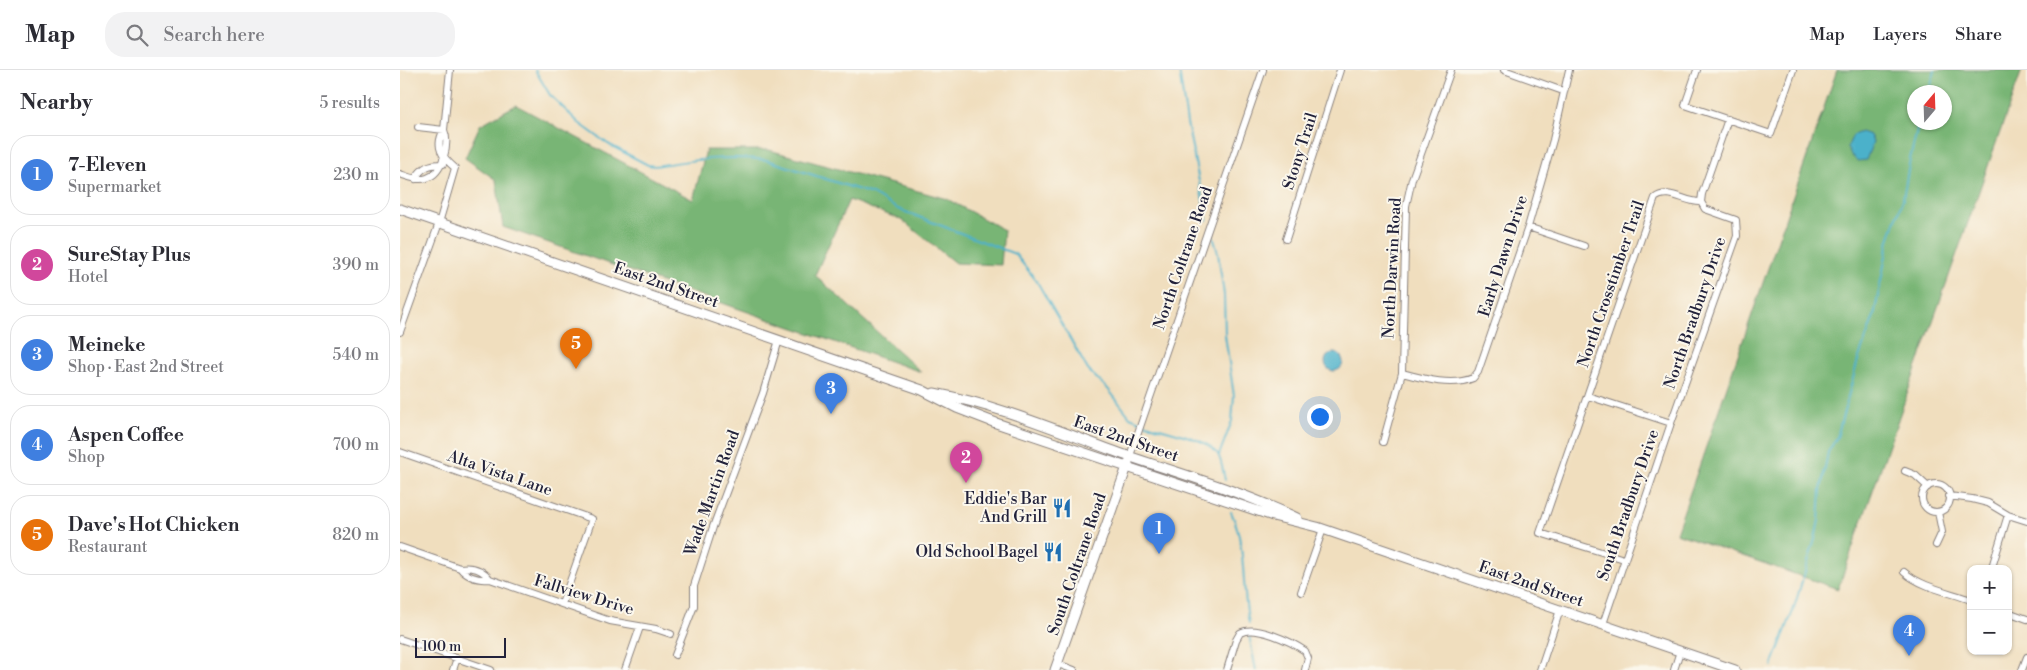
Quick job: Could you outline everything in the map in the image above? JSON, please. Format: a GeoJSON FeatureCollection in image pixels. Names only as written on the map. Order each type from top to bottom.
{"type":"FeatureCollection","features":[{"type":"Feature","properties":{"kind":"main road","name":"East 2nd Street"},"geometry":{"type":"LineString","coordinates":[[400,209],[922,390],[960,398],[1036,423],[1250,498],[1320,528],[1735,670]]}},
{"type":"Feature","properties":{"kind":"main road","name":"East 2nd Street"},"geometry":{"type":"LineString","coordinates":[[922,390],[957,408],[996,423],[1273,516],[1320,528]]}},
{"type":"Feature","properties":{"kind":"main road"},"geometry":{"type":"LineString","coordinates":[[996,423],[1001,420],[1036,423]]}},
{"type":"Feature","properties":{"kind":"main road","name":"South Coltrane Road"},"geometry":{"type":"LineString","coordinates":[[1056,667],[1130,456]]}},
{"type":"Feature","properties":{"kind":"street"},"geometry":{"type":"LineString","coordinates":[[442,161],[439,142],[444,130],[450,70]]}},
{"type":"Feature","properties":{"kind":"street","name":"North Coltrane Road"},"geometry":{"type":"LineString","coordinates":[[1130,456],[1263,70]]}},
{"type":"Feature","properties":{"kind":"street","name":"Stony Trail"},"geometry":{"type":"LineString","coordinates":[[1286,239],[1340,70]]}},
{"type":"Feature","properties":{"kind":"street","name":"North Darwin Road"},"geometry":{"type":"LineString","coordinates":[[1384,442],[1402,373],[1406,206],[1412,179],[1451,70]]}},
{"type":"Feature","properties":{"kind":"street"},"geometry":{"type":"LineString","coordinates":[[1504,70],[1563,91]]}},
{"type":"Feature","properties":{"kind":"street","name":"Early Dawn Drive"},"geometry":{"type":"LineString","coordinates":[[1402,373],[1443,382],[1465,382],[1473,378],[1482,363],[1528,227],[1553,140],[1569,70]]}},
{"type":"Feature","properties":{"kind":"street"},"geometry":{"type":"LineString","coordinates":[[1697,70],[1684,105],[1772,134],[1793,70]]}},
{"type":"Feature","properties":{"kind":"street"},"geometry":{"type":"LineString","coordinates":[[1701,202],[1702,194],[1728,119]]}},
{"type":"Feature","properties":{"kind":"street"},"geometry":{"type":"LineString","coordinates":[[418,127],[444,130]]}},
{"type":"Feature","properties":{"kind":"street"},"geometry":{"type":"LineString","coordinates":[[400,174],[415,179],[429,178],[435,173],[447,150],[444,130]]}},
{"type":"Feature","properties":{"kind":"street"},"geometry":{"type":"LineString","coordinates":[[439,142],[447,143]]}},
{"type":"Feature","properties":{"kind":"street"},"geometry":{"type":"LineString","coordinates":[[400,332],[439,223],[455,168],[442,161],[430,164],[424,167],[415,179]]}},
{"type":"Feature","properties":{"kind":"street","name":"North Crosstimber Trail"},"geometry":{"type":"LineString","coordinates":[[1588,396],[1655,198],[1658,195],[1666,194],[1693,202],[1701,202]]}},
{"type":"Feature","properties":{"kind":"street","name":"North Bradbury Drive"},"geometry":{"type":"LineString","coordinates":[[1670,422],[1699,346],[1738,229],[1736,220],[1704,208],[1701,202]]}},
{"type":"Feature","properties":{"kind":"street"},"geometry":{"type":"LineString","coordinates":[[1528,227],[1584,246]]}},
{"type":"Feature","properties":{"kind":"street","name":"Wade Martin Road"},"geometry":{"type":"LineString","coordinates":[[675,655],[694,606],[694,586],[713,527],[763,393],[779,340]]}},
{"type":"Feature","properties":{"kind":"street"},"geometry":{"type":"LineString","coordinates":[[1624,559],[1540,532],[1588,396],[1670,422]]}},
{"type":"Feature","properties":{"kind":"street","name":"South Bradbury Drive"},"geometry":{"type":"LineString","coordinates":[[1603,624],[1670,422]]}},
{"type":"Feature","properties":{"kind":"street","name":"Alta Vista Lane"},"geometry":{"type":"LineString","coordinates":[[400,452],[592,519],[562,604]]}},
{"type":"Feature","properties":{"kind":"street"},"geometry":{"type":"LineString","coordinates":[[1904,471],[1915,475],[1928,488]]}},
{"type":"Feature","properties":{"kind":"street"},"geometry":{"type":"LineString","coordinates":[[1934,485],[1941,486],[1949,496],[1947,506],[1938,512],[1928,509],[1923,504],[1922,496],[1928,488],[1934,485]]}},
{"type":"Feature","properties":{"kind":"street"},"geometry":{"type":"LineString","coordinates":[[1949,496],[1988,503],[2008,515],[2027,521]]}},
{"type":"Feature","properties":{"kind":"street"},"geometry":{"type":"LineString","coordinates":[[1936,545],[1942,532],[1938,512]]}},
{"type":"Feature","properties":{"kind":"street"},"geometry":{"type":"LineString","coordinates":[[1993,565],[2008,515]]}},
{"type":"Feature","properties":{"kind":"street"},"geometry":{"type":"LineString","coordinates":[[1301,592],[1320,528]]}},
{"type":"Feature","properties":{"kind":"street","name":"Fallview Drive"},"geometry":{"type":"LineString","coordinates":[[400,547],[460,568],[466,575],[481,580],[490,579],[610,620],[656,629],[671,634]]}},
{"type":"Feature","properties":{"kind":"street"},"geometry":{"type":"LineString","coordinates":[[1904,572],[1924,584],[1967,599]]}},
{"type":"Feature","properties":{"kind":"street"},"geometry":{"type":"LineString","coordinates":[[1540,670],[1560,610]]}},
{"type":"Feature","properties":{"kind":"street"},"geometry":{"type":"LineString","coordinates":[[2012,613],[2027,619]]}},
{"type":"Feature","properties":{"kind":"street"},"geometry":{"type":"LineString","coordinates":[[625,670],[640,626]]}},
{"type":"Feature","properties":{"kind":"street"},"geometry":{"type":"LineString","coordinates":[[1227,670],[1236,640],[1240,633],[1245,630],[1260,631],[1298,646],[1305,651],[1308,658],[1304,670]]}},
{"type":"Feature","properties":{"kind":"street"},"geometry":{"type":"LineString","coordinates":[[400,638],[491,670]]}},
{"type":"Feature","properties":{"kind":"street"},"geometry":{"type":"LineString","coordinates":[[1674,670],[1680,651]]}},
{"type":"Feature","properties":{"kind":"street"},"geometry":{"type":"LineString","coordinates":[[2022,670],[2027,657]]}},
{"type":"Feature","properties":{"kind":"street"},"geometry":{"type":"LineString","coordinates":[[453,670],[457,658]]}},
{"type":"Feature","properties":{"kind":"street"},"geometry":{"type":"LineString","coordinates":[[1056,667],[1074,670]]}},
{"type":"Feature","properties":{"kind":"green space"},"geometry":{"type":"Polygon","coordinates":[[[1837,70],[2022,70],[1838,589],[1676,533],[1837,70]]]}},
{"type":"Feature","properties":{"kind":"green space"},"geometry":{"type":"Polygon","coordinates":[[[516,105],[693,200],[706,150],[769,150],[947,199],[1004,230],[1001,265],[955,263],[902,220],[849,200],[815,275],[921,372],[503,227],[496,180],[465,158],[480,125],[516,105]]]}},
{"type":"Feature","properties":{"kind":"water"},"geometry":{"type":"Polygon","coordinates":[[[1861,132],[1870,135],[1873,142],[1866,160],[1858,161],[1847,148],[1853,135],[1861,132]]]}},
{"type":"Feature","properties":{"kind":"water"},"geometry":{"type":"Polygon","coordinates":[[[1330,353],[1338,353],[1343,358],[1341,369],[1330,371],[1325,366],[1325,358],[1330,353]]]}},
{"type":"Feature","properties":{"kind":"waterway"},"geometry":{"type":"LineString","coordinates":[[535,70],[550,95],[579,123],[608,144],[648,165],[655,166],[725,158],[767,160],[872,194],[898,209],[1015,254],[1036,280],[1088,370],[1108,389],[1130,417],[1140,421]]}},
{"type":"Feature","properties":{"kind":"waterway"},"geometry":{"type":"LineString","coordinates":[[1179,70],[1187,123],[1207,220]]}},
{"type":"Feature","properties":{"kind":"waterway"},"geometry":{"type":"LineString","coordinates":[[1931,85],[1935,70]]}},
{"type":"Feature","properties":{"kind":"waterway"},"geometry":{"type":"LineString","coordinates":[[1772,666],[1793,611],[1815,539],[1828,452],[1837,437],[1858,360],[1874,316],[1889,240],[1903,199],[1917,130]]}},
{"type":"Feature","properties":{"kind":"waterway"},"geometry":{"type":"LineString","coordinates":[[1212,233],[1218,253],[1224,295],[1225,335],[1234,396],[1232,421],[1219,455]]}},
{"type":"Feature","properties":{"kind":"waterway"},"geometry":{"type":"LineString","coordinates":[[1144,423],[1194,439],[1211,447],[1220,459],[1225,480]]}},
{"type":"Feature","properties":{"kind":"waterway"},"geometry":{"type":"LineString","coordinates":[[1231,512],[1242,552],[1249,623]]}},
{"type":"Feature","properties":{"kind":"waterway"},"geometry":{"type":"LineString","coordinates":[[1249,635],[1256,670]]}},
{"type":"Feature","properties":{"kind":"place","name":"Dave's Hot Chicken"},"geometry":{"type":"Point","coordinates":[576,369]}},
{"type":"Feature","properties":{"kind":"place","name":"Meineke"},"geometry":{"type":"Point","coordinates":[831,414]}},
{"type":"Feature","properties":{"kind":"place","name":"SureStay Plus"},"geometry":{"type":"Point","coordinates":[966,483]}},
{"type":"Feature","properties":{"kind":"place","name":"Eddie's Bar And Grill"},"geometry":{"type":"Point","coordinates":[1062,508]}},
{"type":"Feature","properties":{"kind":"place","name":"Old School Bagel"},"geometry":{"type":"Point","coordinates":[1053,552]}},
{"type":"Feature","properties":{"kind":"place","name":"7-Eleven"},"geometry":{"type":"Point","coordinates":[1159,554]}},
{"type":"Feature","properties":{"kind":"place","name":"Aspen Coffee"},"geometry":{"type":"Point","coordinates":[1909,656]}}]}
